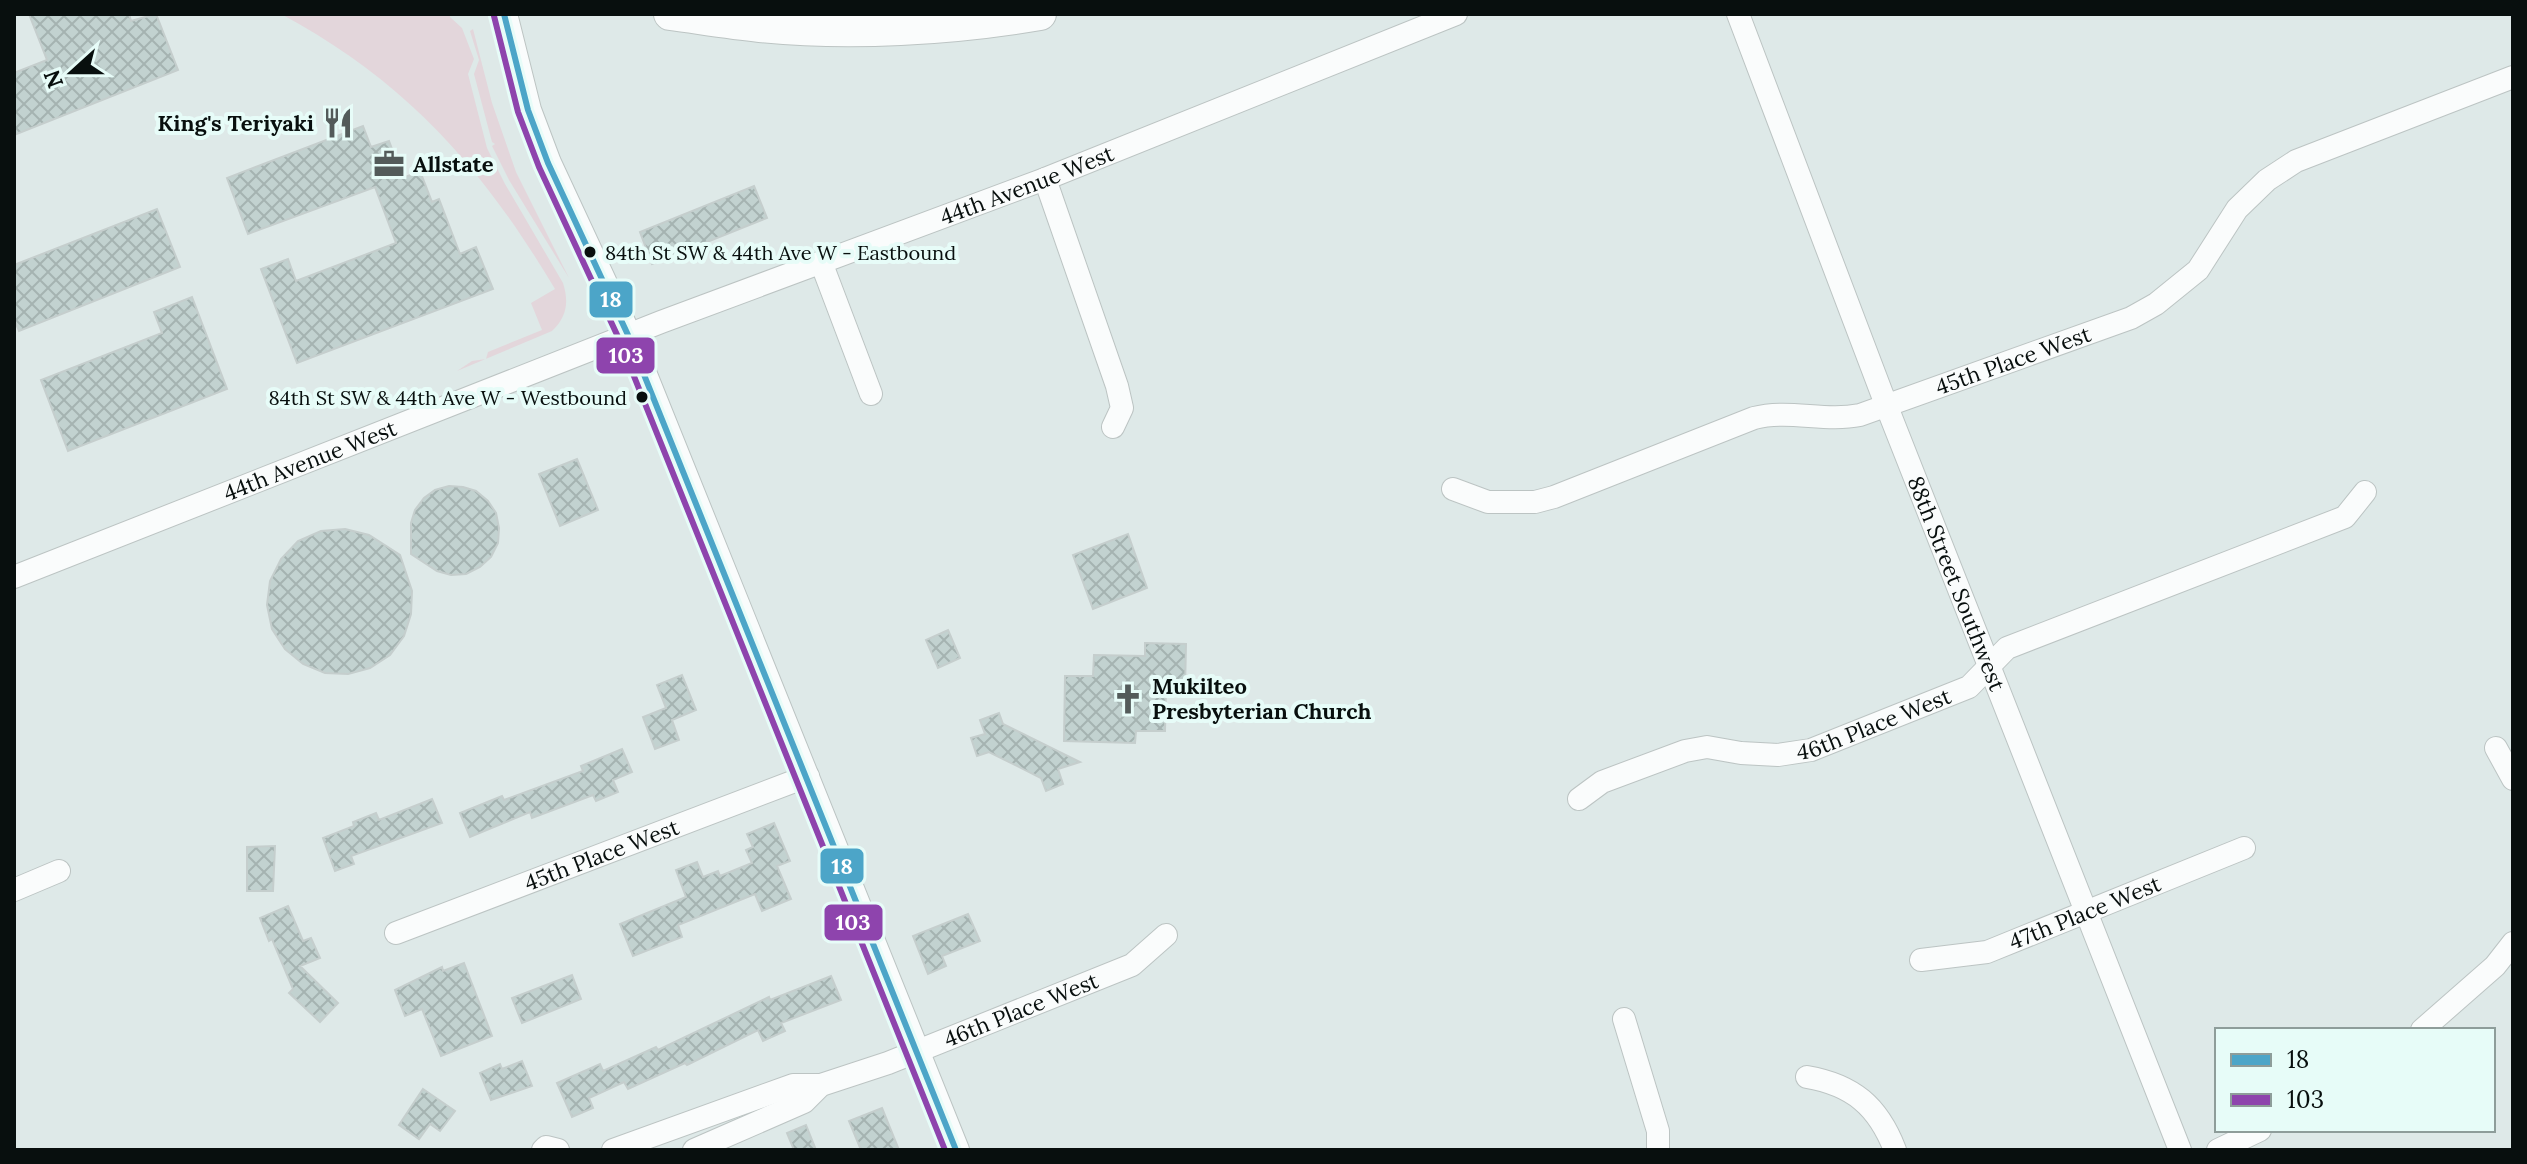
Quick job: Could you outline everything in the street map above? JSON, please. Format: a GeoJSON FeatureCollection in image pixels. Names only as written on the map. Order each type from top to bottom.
{"type":"FeatureCollection","features":[{"type":"Feature","properties":{"kind":"highway"},"geometry":{"type":"LineString","coordinates":[[670,14],[762,27],[851,30],[985,23],[1040,14]]}},
{"type":"Feature","properties":{"kind":"main road"},"geometry":{"type":"LineString","coordinates":[[504,14],[528,110],[548,163],[628,335],[956,1150]]}},
{"type":"Feature","properties":{"kind":"street","name":"44th Avenue West"},"geometry":{"type":"LineString","coordinates":[[14,577],[628,335],[1045,179],[1456,14]]}},
{"type":"Feature","properties":{"kind":"street","name":"88th Street Southwest"},"geometry":{"type":"LineString","coordinates":[[1738,14],[1887,407],[2180,1150]]}},
{"type":"Feature","properties":{"kind":"street","name":"45th Place West"},"geometry":{"type":"LineString","coordinates":[[1453,489],[1488,502],[1535,502],[1768,415],[1840,419],[1887,407],[2131,318],[2156,304],[2198,270],[2237,209],[2267,180],[2296,161],[2513,77]]}},
{"type":"Feature","properties":{"kind":"street"},"geometry":{"type":"LineString","coordinates":[[1045,179],[1117,386],[1122,408],[1113,427]]}},
{"type":"Feature","properties":{"kind":"street"},"geometry":{"type":"LineString","coordinates":[[821,262],[871,394]]}},
{"type":"Feature","properties":{"kind":"street","name":"46th Place West"},"geometry":{"type":"LineString","coordinates":[[1579,799],[1602,782],[1685,751],[1707,747],[1778,755],[1811,750],[1969,687],[2007,648],[2345,517],[2365,492]]}},
{"type":"Feature","properties":{"kind":"street"},"geometry":{"type":"LineString","coordinates":[[2496,748],[2513,779]]}},
{"type":"Feature","properties":{"kind":"street","name":"45th Place West"},"geometry":{"type":"LineString","coordinates":[[396,933],[808,776]]}},
{"type":"Feature","properties":{"kind":"street","name":"47th Place West"},"geometry":{"type":"LineString","coordinates":[[1921,960],[1987,952],[2244,848]]}},
{"type":"Feature","properties":{"kind":"street"},"geometry":{"type":"LineString","coordinates":[[14,890],[59,871]]}},
{"type":"Feature","properties":{"kind":"street","name":"46th Place West"},"geometry":{"type":"LineString","coordinates":[[613,1150],[793,1085],[821,1085],[917,1051],[1132,965],[1166,935]]}},
{"type":"Feature","properties":{"kind":"street"},"geometry":{"type":"LineString","coordinates":[[2424,1028],[2495,966],[2513,943]]}},
{"type":"Feature","properties":{"kind":"street"},"geometry":{"type":"LineString","coordinates":[[1624,1019],[1658,1131],[1658,1150]]}},
{"type":"Feature","properties":{"kind":"street"},"geometry":{"type":"LineString","coordinates":[[1807,1077],[1845,1087],[1862,1099],[1878,1117],[1895,1150]]}},
{"type":"Feature","properties":{"kind":"street","name":"46th Place West"},"geometry":{"type":"LineString","coordinates":[[694,1150],[804,1102],[821,1085]]}},
{"type":"Feature","properties":{"kind":"street"},"geometry":{"type":"LineString","coordinates":[[2218,1150],[2256,1132]]}},
{"type":"Feature","properties":{"kind":"street"},"geometry":{"type":"LineString","coordinates":[[543,1150],[546,1147],[558,1150]]}},
{"type":"Feature","properties":{"kind":"shaded area"},"geometry":{"type":"Polygon","coordinates":[[[281,14],[450,14],[462,28],[474,59],[468,74],[487,148],[563,283],[565,309],[552,331],[486,359],[488,352],[542,330],[531,303],[555,289],[499,204],[438,131],[367,68],[281,14]]]}},
{"type":"Feature","properties":{"kind":"shaded area"},"geometry":{"type":"Polygon","coordinates":[[[473,29],[492,103],[516,172],[569,278],[509,180],[492,146],[495,144],[474,74],[479,60],[470,31],[473,29]]]}},
{"type":"Feature","properties":{"kind":"shaded area"},"geometry":{"type":"Polygon","coordinates":[[[485,359],[457,371],[472,361],[485,359]]]}},
{"type":"Feature","properties":{"kind":"building"},"geometry":{"type":"Polygon","coordinates":[[[29,14],[129,14],[131,21],[156,14],[178,70],[14,135],[14,73],[47,60],[29,14]]]}},
{"type":"Feature","properties":{"kind":"building"},"geometry":{"type":"Polygon","coordinates":[[[363,126],[371,147],[389,141],[403,178],[420,171],[432,202],[439,199],[460,254],[476,247],[493,289],[297,363],[261,269],[288,259],[296,281],[396,243],[375,187],[248,234],[227,178],[363,126]]]}},
{"type":"Feature","properties":{"kind":"building"},"geometry":{"type":"Polygon","coordinates":[[[754,186],[767,218],[652,264],[640,232],[754,186]]]}},
{"type":"Feature","properties":{"kind":"building"},"geometry":{"type":"Polygon","coordinates":[[[157,209],[180,267],[19,331],[14,319],[14,265],[157,209]]]}},
{"type":"Feature","properties":{"kind":"building"},"geometry":{"type":"Polygon","coordinates":[[[192,297],[227,389],[68,451],[41,380],[162,333],[154,312],[192,297]]]}},
{"type":"Feature","properties":{"kind":"building"},"geometry":{"type":"Polygon","coordinates":[[[577,459],[598,510],[560,526],[539,474],[577,459]]]}},
{"type":"Feature","properties":{"kind":"building"},"geometry":{"type":"Polygon","coordinates":[[[449,486],[476,491],[488,501],[496,513],[499,528],[498,543],[491,557],[466,574],[451,575],[437,571],[411,554],[411,523],[415,510],[435,490],[449,486]]]}},
{"type":"Feature","properties":{"kind":"building"},"geometry":{"type":"Polygon","coordinates":[[[345,529],[369,535],[400,555],[412,591],[411,614],[404,636],[390,655],[370,668],[348,674],[325,673],[303,664],[285,649],[272,629],[267,605],[270,581],[281,559],[298,541],[321,531],[345,529]]]}},
{"type":"Feature","properties":{"kind":"building"},"geometry":{"type":"Polygon","coordinates":[[[1128,534],[1147,588],[1093,609],[1073,555],[1128,534]]]}},
{"type":"Feature","properties":{"kind":"building"},"geometry":{"type":"Polygon","coordinates":[[[948,630],[960,658],[938,668],[926,640],[948,630]]]}},
{"type":"Feature","properties":{"kind":"building"},"geometry":{"type":"Polygon","coordinates":[[[1145,643],[1186,644],[1185,689],[1166,688],[1165,731],[1136,731],[1135,743],[1064,741],[1065,676],[1093,676],[1094,655],[1145,656],[1145,643]]]}},
{"type":"Feature","properties":{"kind":"building"},"geometry":{"type":"Polygon","coordinates":[[[682,675],[696,710],[672,720],[679,740],[655,749],[643,717],[666,708],[657,685],[682,675]]]}},
{"type":"Feature","properties":{"kind":"building"},"geometry":{"type":"Polygon","coordinates":[[[999,713],[1003,724],[1080,762],[1058,769],[1063,784],[1046,791],[1041,778],[989,752],[977,756],[971,738],[985,734],[980,720],[999,713]]]}},
{"type":"Feature","properties":{"kind":"building"},"geometry":{"type":"Polygon","coordinates":[[[622,749],[632,772],[613,780],[618,792],[596,801],[593,795],[532,818],[530,812],[470,837],[460,813],[502,796],[504,800],[583,771],[581,766],[622,749]]]}},
{"type":"Feature","properties":{"kind":"building"},"geometry":{"type":"Polygon","coordinates":[[[432,799],[442,823],[351,856],[354,864],[335,871],[323,838],[376,813],[379,820],[432,799]]]}},
{"type":"Feature","properties":{"kind":"building"},"geometry":{"type":"Polygon","coordinates":[[[774,823],[790,861],[777,866],[791,899],[762,911],[755,894],[678,925],[682,937],[633,956],[620,924],[686,897],[676,870],[697,862],[703,877],[718,871],[720,876],[752,863],[746,850],[753,847],[747,834],[774,823]]]}},
{"type":"Feature","properties":{"kind":"building"},"geometry":{"type":"Polygon","coordinates":[[[275,846],[273,891],[247,891],[247,847],[275,846]]]}},
{"type":"Feature","properties":{"kind":"building"},"geometry":{"type":"Polygon","coordinates":[[[288,906],[303,941],[311,938],[320,958],[300,966],[338,1003],[320,1022],[289,993],[293,989],[260,918],[288,906]]]}},
{"type":"Feature","properties":{"kind":"building"},"geometry":{"type":"Polygon","coordinates":[[[968,914],[980,941],[942,956],[946,966],[928,974],[913,936],[968,914]]]}},
{"type":"Feature","properties":{"kind":"building"},"geometry":{"type":"Polygon","coordinates":[[[464,963],[492,1036],[441,1056],[422,1009],[405,1016],[395,990],[442,967],[443,971],[464,963]]]}},
{"type":"Feature","properties":{"kind":"building"},"geometry":{"type":"Polygon","coordinates":[[[572,975],[581,999],[522,1023],[512,998],[572,975]]]}},
{"type":"Feature","properties":{"kind":"building"},"geometry":{"type":"Polygon","coordinates":[[[831,976],[841,1000],[781,1023],[785,1031],[763,1041],[758,1030],[687,1065],[685,1063],[628,1089],[624,1082],[589,1098],[593,1108],[572,1117],[557,1083],[600,1064],[603,1071],[656,1047],[658,1050],[769,997],[770,1000],[831,976]]]}},
{"type":"Feature","properties":{"kind":"building"},"geometry":{"type":"Polygon","coordinates":[[[522,1061],[532,1086],[491,1100],[480,1073],[500,1064],[502,1069],[522,1061]]]}},
{"type":"Feature","properties":{"kind":"building"},"geometry":{"type":"Polygon","coordinates":[[[423,1089],[455,1111],[440,1131],[430,1124],[419,1139],[399,1125],[423,1089]]]}},
{"type":"Feature","properties":{"kind":"building"},"geometry":{"type":"Polygon","coordinates":[[[882,1108],[899,1150],[861,1150],[849,1121],[882,1108]]]}},
{"type":"Feature","properties":{"kind":"building"},"geometry":{"type":"Polygon","coordinates":[[[806,1125],[816,1150],[794,1150],[787,1133],[806,1125]]]}},
{"type":"Feature","properties":{"kind":"transit line","name":"18"},"geometry":{"type":"LineString","coordinates":[[504,14],[528,110],[548,163],[628,335],[956,1150]]}},
{"type":"Feature","properties":{"kind":"transit line","name":"103"},"geometry":{"type":"LineString","coordinates":[[494,16],[518,112],[539,167],[619,339],[945,1150]]}},
{"type":"Feature","properties":{"kind":"place","name":"King's Teriyaki"},"geometry":{"type":"Point","coordinates":[338,123]}},
{"type":"Feature","properties":{"kind":"place","name":"Allstate"},"geometry":{"type":"Point","coordinates":[389,164]}},
{"type":"Feature","properties":{"kind":"place","name":"84th St SW & 44th Ave W - Eastbound"},"geometry":{"type":"Point","coordinates":[590,252]}},
{"type":"Feature","properties":{"kind":"place","name":"84th St SW & 44th Ave W - Westbound"},"geometry":{"type":"Point","coordinates":[642,397]}},
{"type":"Feature","properties":{"kind":"place","name":"Mukilteo Presbyterian Church"},"geometry":{"type":"Point","coordinates":[1128,699]}}]}
